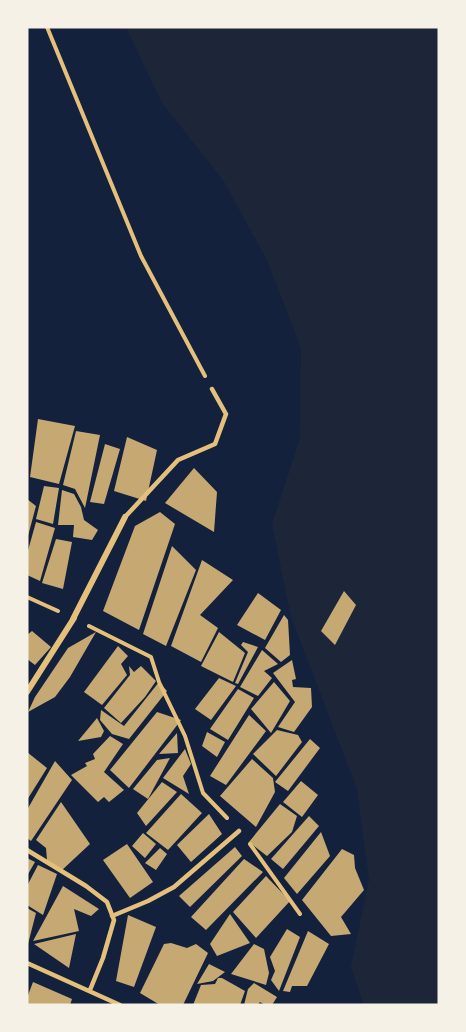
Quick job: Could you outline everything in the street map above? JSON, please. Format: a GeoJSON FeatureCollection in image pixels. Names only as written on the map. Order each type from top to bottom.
{"type":"FeatureCollection","features":[{"type":"Feature","properties":{"kind":"street"},"geometry":{"type":"LineString","coordinates":[[27,692],[74,618],[126,517]]}},
{"type":"Feature","properties":{"kind":"lane"},"geometry":{"type":"LineString","coordinates":[[126,517],[178,460],[215,444],[226,414],[212,389]]}},
{"type":"Feature","properties":{"kind":"lane"},"geometry":{"type":"LineString","coordinates":[[112,916],[174,887],[239,831]]}},
{"type":"Feature","properties":{"kind":"lane"},"geometry":{"type":"LineString","coordinates":[[27,850],[86,886],[107,902],[114,920],[104,958],[90,990]]}},
{"type":"Feature","properties":{"kind":"lane"},"geometry":{"type":"LineString","coordinates":[[27,963],[120,1005]]}},
{"type":"Feature","properties":{"kind":"path"},"geometry":{"type":"LineString","coordinates":[[48,27],[141,256],[212,389]]}},
{"type":"Feature","properties":{"kind":"path"},"geometry":{"type":"LineString","coordinates":[[27,597],[151,657],[159,682],[185,735],[203,793],[249,842],[300,914]]}},
{"type":"Feature","properties":{"kind":"shaded area"},"geometry":{"type":"Polygon","coordinates":[[[126,27],[439,27],[439,1005],[364,1005],[351,967],[369,879],[357,789],[291,617],[272,524],[300,438],[301,348],[267,260],[223,180],[162,103],[126,27]]]}},
{"type":"Feature","properties":{"kind":"building"},"geometry":{"type":"Polygon","coordinates":[[[38,419],[75,426],[59,484],[30,477],[38,419]]]}},
{"type":"Feature","properties":{"kind":"building"},"geometry":{"type":"Polygon","coordinates":[[[76,431],[100,435],[85,508],[75,489],[63,485],[76,431]]]}},
{"type":"Feature","properties":{"kind":"building"},"geometry":{"type":"Polygon","coordinates":[[[127,437],[157,450],[146,501],[114,491],[127,437]]]}},
{"type":"Feature","properties":{"kind":"building"},"geometry":{"type":"Polygon","coordinates":[[[105,444],[120,449],[104,504],[90,502],[105,444]]]}},
{"type":"Feature","properties":{"kind":"building"},"geometry":{"type":"Polygon","coordinates":[[[194,468],[217,492],[214,532],[165,503],[194,468]]]}},
{"type":"Feature","properties":{"kind":"building"},"geometry":{"type":"Polygon","coordinates":[[[44,486],[59,488],[53,524],[36,519],[44,486]]]}},
{"type":"Feature","properties":{"kind":"building"},"geometry":{"type":"Polygon","coordinates":[[[62,490],[74,494],[81,507],[84,520],[98,530],[92,540],[73,537],[74,525],[58,525],[62,490]]]}},
{"type":"Feature","properties":{"kind":"building"},"geometry":{"type":"Polygon","coordinates":[[[27,499],[36,506],[28,536],[27,536],[27,499]]]}},
{"type":"Feature","properties":{"kind":"building"},"geometry":{"type":"Polygon","coordinates":[[[160,512],[175,524],[139,630],[103,611],[135,526],[160,512]]]}},
{"type":"Feature","properties":{"kind":"building"},"geometry":{"type":"Polygon","coordinates":[[[36,522],[55,528],[40,581],[27,575],[27,554],[36,522]]]}},
{"type":"Feature","properties":{"kind":"building"},"geometry":{"type":"Polygon","coordinates":[[[56,539],[72,542],[63,589],[42,583],[56,539]]]}},
{"type":"Feature","properties":{"kind":"building"},"geometry":{"type":"Polygon","coordinates":[[[172,546],[196,570],[166,646],[143,634],[172,546]]]}},
{"type":"Feature","properties":{"kind":"building"},"geometry":{"type":"Polygon","coordinates":[[[202,560],[233,580],[200,615],[218,628],[201,662],[171,646],[202,560]]]}},
{"type":"Feature","properties":{"kind":"building"},"geometry":{"type":"Polygon","coordinates":[[[344,591],[356,605],[335,645],[321,631],[344,591]]]}},
{"type":"Feature","properties":{"kind":"building"},"geometry":{"type":"Polygon","coordinates":[[[258,593],[281,610],[265,640],[237,625],[258,593]]]}},
{"type":"Feature","properties":{"kind":"building"},"geometry":{"type":"Polygon","coordinates":[[[284,615],[288,620],[290,655],[281,662],[265,648],[284,615]]]}},
{"type":"Feature","properties":{"kind":"building"},"geometry":{"type":"Polygon","coordinates":[[[32,631],[51,647],[35,665],[27,659],[27,635],[32,631]]]}},
{"type":"Feature","properties":{"kind":"building"},"geometry":{"type":"Polygon","coordinates":[[[96,632],[70,677],[55,697],[28,712],[35,697],[68,648],[96,632]]]}},
{"type":"Feature","properties":{"kind":"building"},"geometry":{"type":"Polygon","coordinates":[[[219,632],[245,653],[233,682],[201,666],[219,632]]]}},
{"type":"Feature","properties":{"kind":"building"},"geometry":{"type":"Polygon","coordinates":[[[243,642],[258,647],[238,684],[235,683],[248,652],[241,645],[243,642]]]}},
{"type":"Feature","properties":{"kind":"building"},"geometry":{"type":"Polygon","coordinates":[[[118,646],[128,656],[121,664],[127,675],[102,705],[84,692],[118,646]]]}},
{"type":"Feature","properties":{"kind":"building"},"geometry":{"type":"Polygon","coordinates":[[[262,650],[278,664],[264,671],[272,678],[258,696],[240,687],[262,650]]]}},
{"type":"Feature","properties":{"kind":"building"},"geometry":{"type":"Polygon","coordinates":[[[292,660],[296,679],[292,680],[293,687],[311,688],[312,707],[294,732],[278,727],[295,702],[273,673],[292,660]]]}},
{"type":"Feature","properties":{"kind":"building"},"geometry":{"type":"Polygon","coordinates":[[[129,666],[134,672],[141,666],[156,681],[121,723],[104,708],[130,675],[129,666]]]}},
{"type":"Feature","properties":{"kind":"building"},"geometry":{"type":"Polygon","coordinates":[[[219,678],[236,686],[211,720],[195,709],[219,678]]]}},
{"type":"Feature","properties":{"kind":"building"},"geometry":{"type":"Polygon","coordinates":[[[159,682],[167,691],[129,739],[112,734],[100,720],[101,710],[124,726],[159,682]]]}},
{"type":"Feature","properties":{"kind":"building"},"geometry":{"type":"Polygon","coordinates":[[[274,682],[290,701],[271,733],[251,709],[274,682]]]}},
{"type":"Feature","properties":{"kind":"building"},"geometry":{"type":"Polygon","coordinates":[[[238,689],[254,698],[228,740],[210,729],[238,689]]]}},
{"type":"Feature","properties":{"kind":"building"},"geometry":{"type":"Polygon","coordinates":[[[157,712],[181,720],[129,788],[110,770],[157,712]]]}},
{"type":"Feature","properties":{"kind":"building"},"geometry":{"type":"Polygon","coordinates":[[[249,715],[266,731],[226,785],[210,776],[249,715]]]}},
{"type":"Feature","properties":{"kind":"building"},"geometry":{"type":"Polygon","coordinates":[[[97,718],[104,731],[101,737],[78,741],[97,718]]]}},
{"type":"Feature","properties":{"kind":"building"},"geometry":{"type":"Polygon","coordinates":[[[277,730],[298,735],[302,742],[276,776],[253,754],[277,730]]]}},
{"type":"Feature","properties":{"kind":"building"},"geometry":{"type":"Polygon","coordinates":[[[207,732],[225,742],[217,757],[202,746],[207,732]]]}},
{"type":"Feature","properties":{"kind":"building"},"geometry":{"type":"Polygon","coordinates":[[[177,733],[178,753],[159,754],[177,733]]]}},
{"type":"Feature","properties":{"kind":"building"},"geometry":{"type":"Polygon","coordinates":[[[110,736],[123,744],[104,772],[124,790],[109,802],[104,797],[98,802],[71,775],[87,766],[85,763],[95,759],[93,754],[110,736]]]}},
{"type":"Feature","properties":{"kind":"building"},"geometry":{"type":"Polygon","coordinates":[[[310,739],[320,748],[288,791],[275,782],[310,739]]]}},
{"type":"Feature","properties":{"kind":"building"},"geometry":{"type":"Polygon","coordinates":[[[185,749],[191,764],[183,776],[189,794],[163,778],[185,749]]]}},
{"type":"Feature","properties":{"kind":"building"},"geometry":{"type":"Polygon","coordinates":[[[27,752],[47,768],[27,800],[27,752]]]}},
{"type":"Feature","properties":{"kind":"building"},"geometry":{"type":"Polygon","coordinates":[[[170,758],[148,799],[133,789],[157,760],[170,758]]]}},
{"type":"Feature","properties":{"kind":"building"},"geometry":{"type":"Polygon","coordinates":[[[252,759],[273,778],[275,792],[256,827],[220,796],[252,759]]]}},
{"type":"Feature","properties":{"kind":"building"},"geometry":{"type":"Polygon","coordinates":[[[55,761],[72,780],[31,841],[27,838],[27,810],[55,761]]]}},
{"type":"Feature","properties":{"kind":"building"},"geometry":{"type":"Polygon","coordinates":[[[301,781],[318,795],[302,817],[283,802],[301,781]]]}},
{"type":"Feature","properties":{"kind":"building"},"geometry":{"type":"Polygon","coordinates":[[[162,782],[177,792],[146,826],[137,813],[162,782]]]}},
{"type":"Feature","properties":{"kind":"building"},"geometry":{"type":"Polygon","coordinates":[[[181,794],[202,813],[168,850],[146,833],[181,794]]]}},
{"type":"Feature","properties":{"kind":"building"},"geometry":{"type":"Polygon","coordinates":[[[61,802],[90,844],[61,871],[47,860],[46,848],[36,840],[61,802]]]}},
{"type":"Feature","properties":{"kind":"building"},"geometry":{"type":"Polygon","coordinates":[[[280,804],[297,816],[292,832],[267,856],[249,842],[280,804]]]}},
{"type":"Feature","properties":{"kind":"building"},"geometry":{"type":"Polygon","coordinates":[[[209,814],[222,834],[191,862],[177,845],[209,814]]]}},
{"type":"Feature","properties":{"kind":"building"},"geometry":{"type":"Polygon","coordinates":[[[309,816],[319,826],[283,869],[271,859],[309,816]]]}},
{"type":"Feature","properties":{"kind":"building"},"geometry":{"type":"Polygon","coordinates":[[[321,832],[330,856],[297,894],[284,878],[321,832]]]}},
{"type":"Feature","properties":{"kind":"building"},"geometry":{"type":"Polygon","coordinates":[[[143,833],[156,844],[145,858],[132,846],[143,833]]]}},
{"type":"Feature","properties":{"kind":"building"},"geometry":{"type":"Polygon","coordinates":[[[127,844],[153,882],[130,898],[103,860],[127,844]]]}},
{"type":"Feature","properties":{"kind":"building"},"geometry":{"type":"Polygon","coordinates":[[[235,847],[242,856],[190,907],[179,896],[235,847]]]}},
{"type":"Feature","properties":{"kind":"building"},"geometry":{"type":"Polygon","coordinates":[[[160,848],[167,854],[156,870],[145,863],[160,848]]]}},
{"type":"Feature","properties":{"kind":"building"},"geometry":{"type":"Polygon","coordinates":[[[342,849],[354,855],[355,868],[364,890],[341,917],[351,934],[331,936],[302,900],[342,849]]]}},
{"type":"Feature","properties":{"kind":"building"},"geometry":{"type":"Polygon","coordinates":[[[27,858],[35,862],[27,876],[27,858]]]}},
{"type":"Feature","properties":{"kind":"building"},"geometry":{"type":"Polygon","coordinates":[[[244,859],[263,872],[206,930],[191,917],[244,859]]]}},
{"type":"Feature","properties":{"kind":"building"},"geometry":{"type":"Polygon","coordinates":[[[38,865],[57,874],[43,915],[27,905],[27,886],[38,865]]]}},
{"type":"Feature","properties":{"kind":"building"},"geometry":{"type":"Polygon","coordinates":[[[266,876],[290,901],[256,938],[233,912],[266,876]]]}},
{"type":"Feature","properties":{"kind":"building"},"geometry":{"type":"Polygon","coordinates":[[[63,886],[99,909],[91,916],[74,909],[79,931],[33,941],[63,886]]]}},
{"type":"Feature","properties":{"kind":"building"},"geometry":{"type":"Polygon","coordinates":[[[27,908],[36,913],[28,944],[27,944],[27,908]]]}},
{"type":"Feature","properties":{"kind":"building"},"geometry":{"type":"Polygon","coordinates":[[[230,914],[250,943],[217,956],[210,944],[230,914]]]}},
{"type":"Feature","properties":{"kind":"building"},"geometry":{"type":"Polygon","coordinates":[[[128,915],[156,927],[134,987],[116,981],[128,915]]]}},
{"type":"Feature","properties":{"kind":"building"},"geometry":{"type":"Polygon","coordinates":[[[287,929],[300,937],[279,991],[271,980],[275,971],[270,957],[287,929]]]}},
{"type":"Feature","properties":{"kind":"building"},"geometry":{"type":"Polygon","coordinates":[[[308,931],[329,944],[307,986],[292,986],[290,992],[283,991],[308,931]]]}},
{"type":"Feature","properties":{"kind":"building"},"geometry":{"type":"Polygon","coordinates":[[[76,934],[69,968],[34,944],[76,934]]]}},
{"type":"Feature","properties":{"kind":"building"},"geometry":{"type":"Polygon","coordinates":[[[171,943],[187,948],[196,944],[208,953],[183,1005],[160,1005],[140,993],[164,944],[171,943]]]}},
{"type":"Feature","properties":{"kind":"building"},"geometry":{"type":"Polygon","coordinates":[[[254,944],[264,949],[269,973],[266,985],[231,974],[254,944]]]}},
{"type":"Feature","properties":{"kind":"building"},"geometry":{"type":"Polygon","coordinates":[[[209,964],[225,972],[213,981],[197,984],[209,964]]]}},
{"type":"Feature","properties":{"kind":"building"},"geometry":{"type":"Polygon","coordinates":[[[218,978],[245,991],[240,1005],[193,1005],[201,985],[215,984],[218,978]]]}},
{"type":"Feature","properties":{"kind":"building"},"geometry":{"type":"Polygon","coordinates":[[[33,982],[72,999],[70,1005],[27,1005],[33,982]]]}},
{"type":"Feature","properties":{"kind":"building"},"geometry":{"type":"Polygon","coordinates":[[[254,983],[277,997],[272,1005],[260,1002],[258,1005],[244,1005],[248,989],[254,983]]]}}]}
